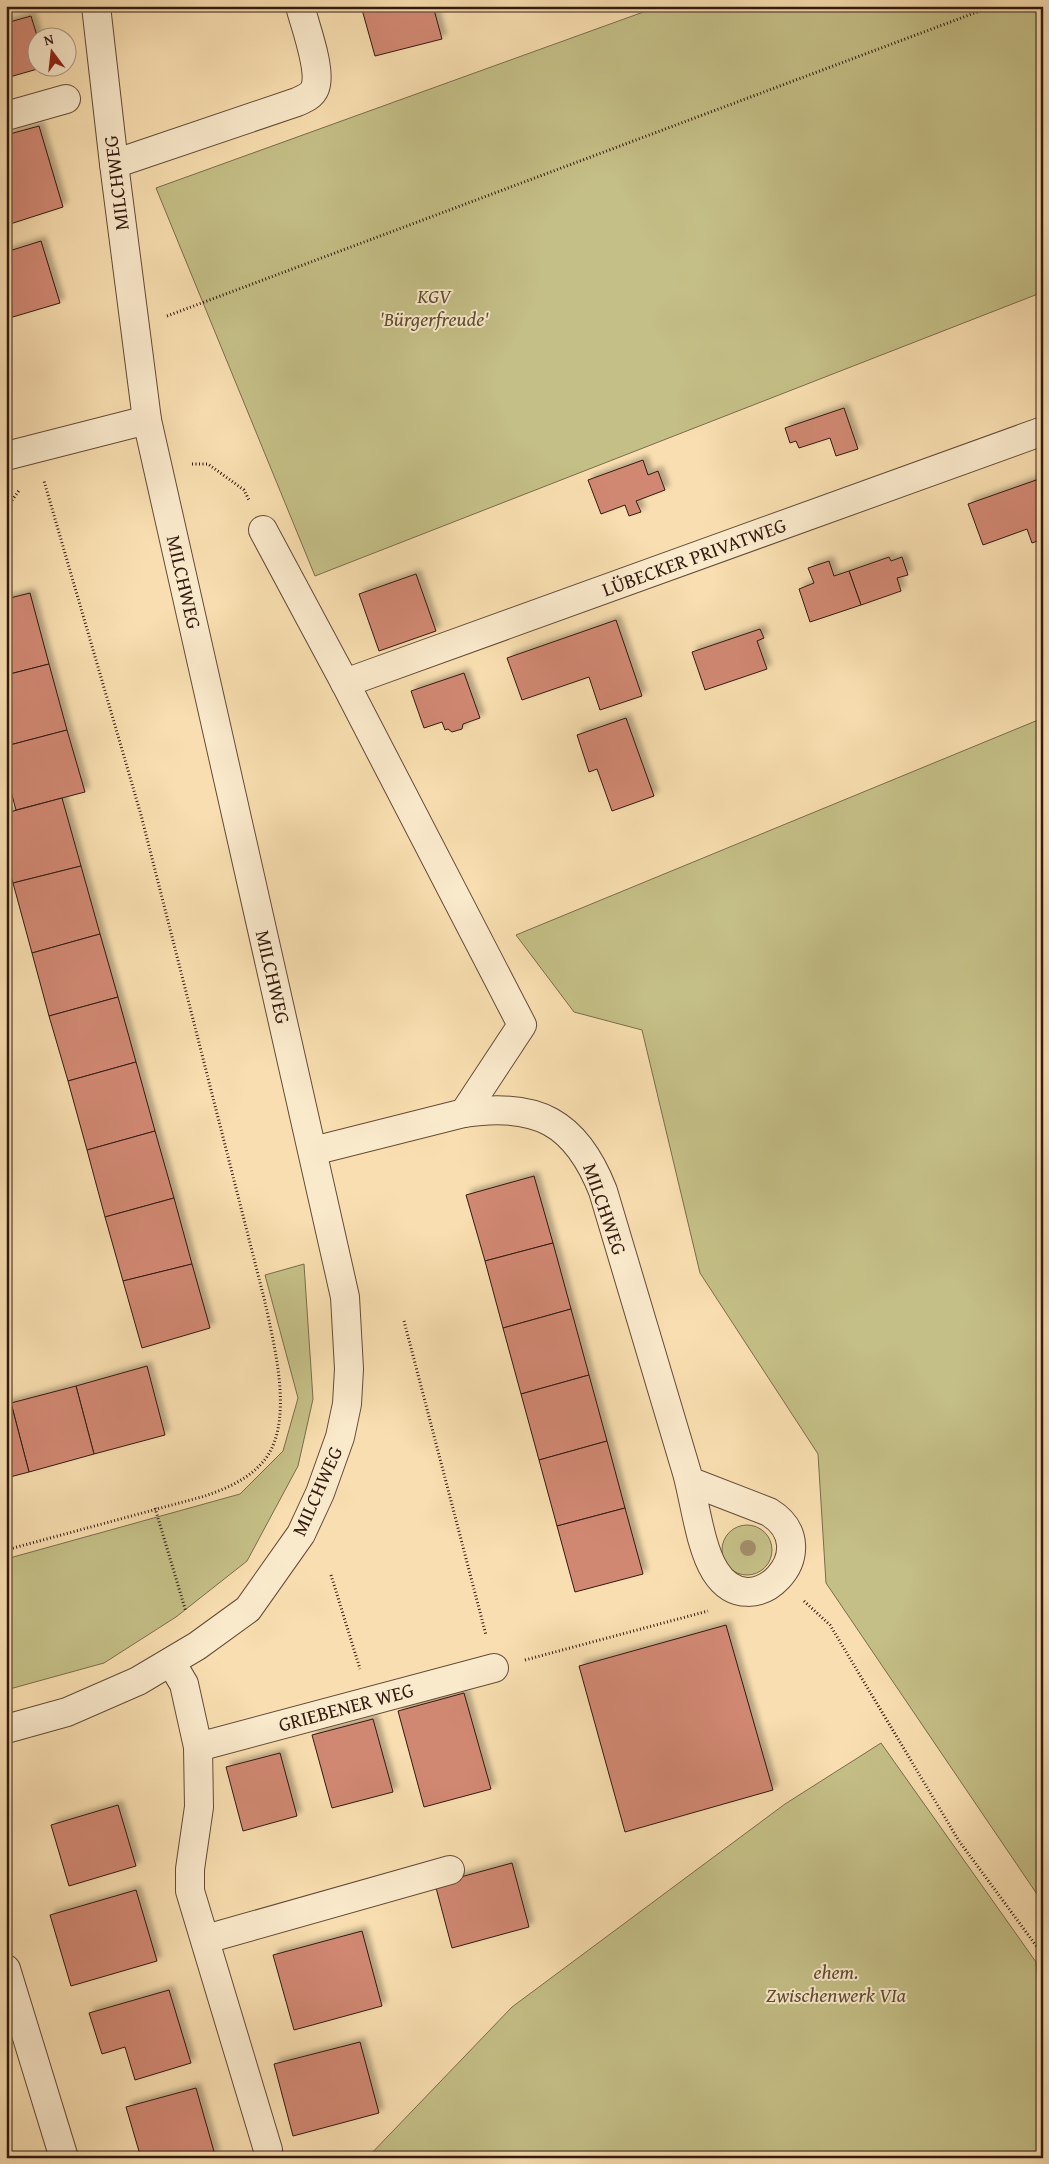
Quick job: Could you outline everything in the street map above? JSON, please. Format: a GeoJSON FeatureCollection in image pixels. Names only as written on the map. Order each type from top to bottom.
{"type":"FeatureCollection","features":[{"type":"Feature","properties":{"kind":"street","name":"MILCHWEG"},"geometry":{"type":"LineString","coordinates":[[6,1729],[67,1712],[138,1681],[197,1646],[248,1609],[301,1534],[320,1493],[340,1437],[347,1404],[349,1377],[345,1297],[147,420],[134,329],[96,6]]}},
{"type":"Feature","properties":{"kind":"street"},"geometry":{"type":"LineString","coordinates":[[114,164],[310,96],[315,88],[317,75],[300,6]]}},
{"type":"Feature","properties":{"kind":"street"},"geometry":{"type":"LineString","coordinates":[[6,116],[66,99]]}},
{"type":"Feature","properties":{"kind":"street"},"geometry":{"type":"LineString","coordinates":[[6,456],[147,420]]}},
{"type":"Feature","properties":{"kind":"street","name":"LÜBECKER PRIVATWEG"},"geometry":{"type":"LineString","coordinates":[[345,683],[1043,431]]}},
{"type":"Feature","properties":{"kind":"street"},"geometry":{"type":"LineString","coordinates":[[263,530],[345,683],[522,1025],[464,1113]]}},
{"type":"Feature","properties":{"kind":"street","name":"MILCHWEG"},"geometry":{"type":"LineString","coordinates":[[313,1151],[486,1109],[508,1110],[532,1115],[564,1129],[586,1153],[603,1191],[689,1481],[710,1560],[718,1575],[733,1587]]}},
{"type":"Feature","properties":{"kind":"street"},"geometry":{"type":"LineString","coordinates":[[689,1481],[769,1512],[778,1519],[786,1530],[790,1549],[786,1568],[778,1579],[757,1590],[749,1591],[733,1587]]}},
{"type":"Feature","properties":{"kind":"street"},"geometry":{"type":"LineString","coordinates":[[171,1662],[184,1684],[198,1747],[199,1806],[190,1869],[190,1891],[268,2150]]}},
{"type":"Feature","properties":{"kind":"street","name":"GRIEBENER WEG"},"geometry":{"type":"LineString","coordinates":[[198,1747],[494,1668]]}},
{"type":"Feature","properties":{"kind":"street"},"geometry":{"type":"LineString","coordinates":[[206,1939],[450,1870]]}},
{"type":"Feature","properties":{"kind":"street"},"geometry":{"type":"LineString","coordinates":[[6,1969],[64,2158]]}},
{"type":"Feature","properties":{"kind":"path"},"geometry":{"type":"LineString","coordinates":[[134,329],[994,6]]}},
{"type":"Feature","properties":{"kind":"path"},"geometry":{"type":"LineString","coordinates":[[157,464],[208,464],[244,490],[263,530]]}},
{"type":"Feature","properties":{"kind":"path"},"geometry":{"type":"LineString","coordinates":[[6,1550],[155,1508],[205,1496],[230,1487],[261,1464],[271,1449],[279,1424],[278,1386],[265,1302],[141,815],[43,477]]}},
{"type":"Feature","properties":{"kind":"path"},"geometry":{"type":"LineString","coordinates":[[404,1321],[494,1668],[712,1610],[733,1587]]}},
{"type":"Feature","properties":{"kind":"path"},"geometry":{"type":"LineString","coordinates":[[155,1508],[197,1646]]}},
{"type":"Feature","properties":{"kind":"path"},"geometry":{"type":"LineString","coordinates":[[331,1575],[369,1701]]}},
{"type":"Feature","properties":{"kind":"path"},"geometry":{"type":"LineString","coordinates":[[778,1579],[821,1614],[830,1625],[959,1841],[1043,1956]]}},
{"type":"Feature","properties":{"kind":"green space","name":"KGV 'Bürgerfreude'"},"geometry":{"type":"Polygon","coordinates":[[[660,6],[1043,6],[1043,292],[315,576],[156,188],[660,6]]]}},
{"type":"Feature","properties":{"kind":"green space"},"geometry":{"type":"Polygon","coordinates":[[[1043,718],[1043,1903],[826,1583],[818,1454],[700,1273],[642,1030],[574,1012],[516,935],[1043,718]]]}},
{"type":"Feature","properties":{"kind":"green space"},"geometry":{"type":"Polygon","coordinates":[[[304,1264],[313,1399],[298,1466],[247,1561],[176,1617],[104,1663],[6,1690],[6,1559],[240,1494],[283,1451],[298,1398],[265,1275],[304,1264]]]}},
{"type":"Feature","properties":{"kind":"green space"},"geometry":{"type":"Polygon","coordinates":[[[742,1525],[752,1525],[765,1532],[772,1545],[772,1555],[765,1568],[752,1575],[742,1575],[733,1571],[726,1564],[722,1555],[722,1545],[726,1536],[733,1529],[742,1525]]]}},
{"type":"Feature","properties":{"kind":"green space","name":"ehem. Zwischenwerk VIa"},"geometry":{"type":"Polygon","coordinates":[[[881,1743],[1036,1962],[1043,2032],[1043,2158],[367,2158],[512,2007],[785,1804],[881,1743]]]}},
{"type":"Feature","properties":{"kind":"building"},"geometry":{"type":"Polygon","coordinates":[[[361,6],[433,6],[442,39],[375,56],[361,6]]]}},
{"type":"Feature","properties":{"kind":"building"},"geometry":{"type":"Polygon","coordinates":[[[31,16],[35,28],[28,28],[28,72],[6,78],[6,23],[31,16]]]}},
{"type":"Feature","properties":{"kind":"building"},"geometry":{"type":"Polygon","coordinates":[[[39,126],[63,207],[7,225],[6,135],[39,126]]]}},
{"type":"Feature","properties":{"kind":"building"},"geometry":{"type":"Polygon","coordinates":[[[41,241],[60,303],[6,319],[6,252],[41,241]]]}},
{"type":"Feature","properties":{"kind":"building"},"geometry":{"type":"Polygon","coordinates":[[[844,408],[858,449],[836,456],[830,438],[799,448],[796,441],[790,443],[785,428],[844,408]]]}},
{"type":"Feature","properties":{"kind":"building"},"geometry":{"type":"Polygon","coordinates":[[[643,460],[648,475],[658,471],[665,490],[636,501],[641,512],[629,516],[625,505],[601,514],[588,480],[643,460]]]}},
{"type":"Feature","properties":{"kind":"building"},"geometry":{"type":"Polygon","coordinates":[[[1039,479],[1043,488],[1043,539],[1032,543],[1027,529],[983,545],[968,504],[1039,479]]]}},
{"type":"Feature","properties":{"kind":"building"},"geometry":{"type":"Polygon","coordinates":[[[889,557],[891,561],[902,557],[908,575],[897,578],[901,591],[861,605],[849,571],[889,557]]]}},
{"type":"Feature","properties":{"kind":"building"},"geometry":{"type":"Polygon","coordinates":[[[829,561],[834,576],[849,571],[861,605],[810,622],[799,589],[814,583],[808,568],[829,561]]]}},
{"type":"Feature","properties":{"kind":"building"},"geometry":{"type":"Polygon","coordinates":[[[416,574],[436,631],[379,651],[359,594],[416,574]]]}},
{"type":"Feature","properties":{"kind":"building"},"geometry":{"type":"Polygon","coordinates":[[[30,593],[49,664],[6,675],[6,599],[30,593]]]}},
{"type":"Feature","properties":{"kind":"building"},"geometry":{"type":"Polygon","coordinates":[[[616,620],[642,696],[600,710],[589,677],[522,700],[507,658],[616,620]]]}},
{"type":"Feature","properties":{"kind":"building"},"geometry":{"type":"Polygon","coordinates":[[[760,629],[764,638],[757,641],[767,669],[705,690],[692,652],[760,629]]]}},
{"type":"Feature","properties":{"kind":"building"},"geometry":{"type":"Polygon","coordinates":[[[49,664],[67,730],[6,746],[6,675],[49,664]]]}},
{"type":"Feature","properties":{"kind":"building"},"geometry":{"type":"Polygon","coordinates":[[[464,673],[480,718],[463,724],[462,729],[452,732],[448,729],[445,730],[442,722],[424,728],[411,691],[464,673]]]}},
{"type":"Feature","properties":{"kind":"building"},"geometry":{"type":"Polygon","coordinates":[[[626,718],[654,796],[612,811],[597,769],[589,772],[577,735],[626,718]]]}},
{"type":"Feature","properties":{"kind":"building"},"geometry":{"type":"Polygon","coordinates":[[[67,730],[85,792],[16,810],[6,773],[6,746],[67,730]]]}},
{"type":"Feature","properties":{"kind":"building"},"geometry":{"type":"Polygon","coordinates":[[[62,798],[81,866],[13,883],[6,860],[6,813],[62,798]]]}},
{"type":"Feature","properties":{"kind":"building"},"geometry":{"type":"Polygon","coordinates":[[[81,866],[100,934],[32,953],[13,883],[81,866]]]}},
{"type":"Feature","properties":{"kind":"building"},"geometry":{"type":"Polygon","coordinates":[[[100,934],[118,997],[49,1016],[32,953],[100,934]]]}},
{"type":"Feature","properties":{"kind":"building"},"geometry":{"type":"Polygon","coordinates":[[[118,997],[136,1062],[68,1081],[49,1016],[118,997]]]}},
{"type":"Feature","properties":{"kind":"building"},"geometry":{"type":"Polygon","coordinates":[[[136,1062],[155,1131],[87,1150],[68,1081],[136,1062]]]}},
{"type":"Feature","properties":{"kind":"building"},"geometry":{"type":"Polygon","coordinates":[[[155,1131],[174,1198],[105,1217],[87,1150],[155,1131]]]}},
{"type":"Feature","properties":{"kind":"building"},"geometry":{"type":"Polygon","coordinates":[[[534,1176],[553,1243],[485,1261],[466,1195],[534,1176]]]}},
{"type":"Feature","properties":{"kind":"building"},"geometry":{"type":"Polygon","coordinates":[[[174,1198],[192,1264],[123,1281],[105,1217],[174,1198]]]}},
{"type":"Feature","properties":{"kind":"building"},"geometry":{"type":"Polygon","coordinates":[[[553,1243],[571,1309],[503,1328],[485,1261],[553,1243]]]}},
{"type":"Feature","properties":{"kind":"building"},"geometry":{"type":"Polygon","coordinates":[[[192,1264],[210,1328],[142,1348],[123,1281],[192,1264]]]}},
{"type":"Feature","properties":{"kind":"building"},"geometry":{"type":"Polygon","coordinates":[[[571,1309],[589,1375],[521,1394],[503,1328],[571,1309]]]}},
{"type":"Feature","properties":{"kind":"building"},"geometry":{"type":"Polygon","coordinates":[[[147,1366],[165,1435],[94,1454],[76,1386],[147,1366]]]}},
{"type":"Feature","properties":{"kind":"building"},"geometry":{"type":"Polygon","coordinates":[[[589,1375],[607,1441],[539,1460],[521,1394],[589,1375]]]}},
{"type":"Feature","properties":{"kind":"building"},"geometry":{"type":"Polygon","coordinates":[[[76,1386],[94,1454],[29,1472],[11,1403],[76,1386]]]}},
{"type":"Feature","properties":{"kind":"building"},"geometry":{"type":"Polygon","coordinates":[[[11,1403],[29,1472],[6,1478],[6,1404],[11,1403]]]}},
{"type":"Feature","properties":{"kind":"building"},"geometry":{"type":"Polygon","coordinates":[[[607,1441],[625,1508],[557,1526],[539,1460],[607,1441]]]}},
{"type":"Feature","properties":{"kind":"building"},"geometry":{"type":"Polygon","coordinates":[[[625,1508],[643,1574],[575,1592],[557,1526],[625,1508]]]}},
{"type":"Feature","properties":{"kind":"building"},"geometry":{"type":"Polygon","coordinates":[[[726,1625],[773,1790],[625,1832],[579,1666],[726,1625]]]}},
{"type":"Feature","properties":{"kind":"building"},"geometry":{"type":"Polygon","coordinates":[[[464,1693],[491,1789],[424,1807],[398,1711],[464,1693]]]}},
{"type":"Feature","properties":{"kind":"building"},"geometry":{"type":"Polygon","coordinates":[[[373,1719],[393,1792],[332,1808],[312,1735],[373,1719]]]}},
{"type":"Feature","properties":{"kind":"building"},"geometry":{"type":"Polygon","coordinates":[[[280,1753],[297,1816],[243,1831],[226,1767],[280,1753]]]}},
{"type":"Feature","properties":{"kind":"building"},"geometry":{"type":"Polygon","coordinates":[[[118,1805],[136,1866],[69,1886],[51,1825],[118,1805]]]}},
{"type":"Feature","properties":{"kind":"building"},"geometry":{"type":"Polygon","coordinates":[[[512,1863],[529,1927],[452,1948],[435,1884],[512,1863]]]}},
{"type":"Feature","properties":{"kind":"building"},"geometry":{"type":"Polygon","coordinates":[[[136,1890],[157,1961],[71,1986],[50,1915],[136,1890]]]}},
{"type":"Feature","properties":{"kind":"building"},"geometry":{"type":"Polygon","coordinates":[[[362,1931],[382,2006],[294,2030],[273,1955],[362,1931]]]}},
{"type":"Feature","properties":{"kind":"building"},"geometry":{"type":"Polygon","coordinates":[[[169,1990],[191,2063],[135,2080],[125,2047],[102,2054],[89,2013],[169,1990]]]}},
{"type":"Feature","properties":{"kind":"building"},"geometry":{"type":"Polygon","coordinates":[[[360,2042],[379,2113],[293,2136],[274,2064],[360,2042]]]}},
{"type":"Feature","properties":{"kind":"building"},"geometry":{"type":"Polygon","coordinates":[[[196,2088],[215,2155],[204,2158],[141,2158],[126,2107],[196,2088]]]}}]}
